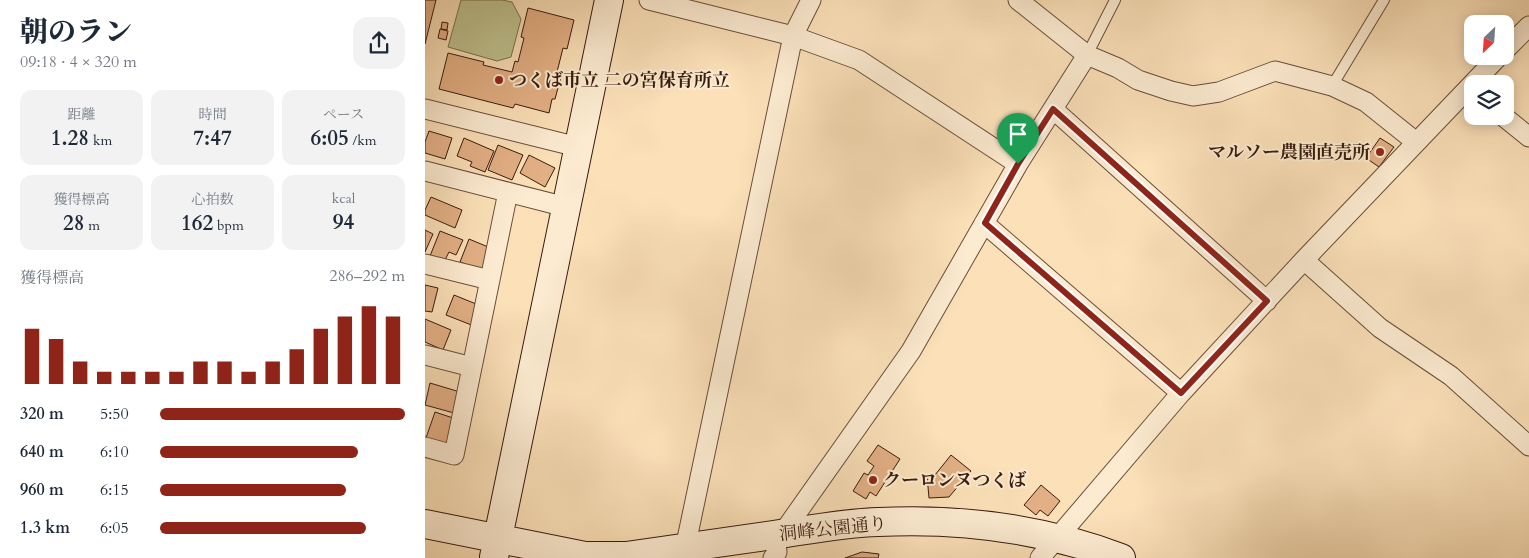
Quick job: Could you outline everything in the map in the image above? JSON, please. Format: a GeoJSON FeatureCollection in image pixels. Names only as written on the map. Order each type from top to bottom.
{"type":"FeatureCollection","features":[{"type":"Feature","properties":{"kind":"street"},"geometry":{"type":"LineString","coordinates":[[496,549],[609,0]]}},
{"type":"Feature","properties":{"kind":"street"},"geometry":{"type":"LineString","coordinates":[[649,0],[793,36],[859,60],[1018,164]]}},
{"type":"Feature","properties":{"kind":"street"},"geometry":{"type":"LineString","coordinates":[[684,553],[793,36],[811,0]]}},
{"type":"Feature","properties":{"kind":"street"},"geometry":{"type":"LineString","coordinates":[[1018,0],[1087,55],[1118,68],[1138,80],[1193,96],[1219,92],[1275,71],[1332,86],[1366,102],[1417,142]]}},
{"type":"Feature","properties":{"kind":"street"},"geometry":{"type":"LineString","coordinates":[[1514,41],[1529,26]]}},
{"type":"Feature","properties":{"kind":"street"},"geometry":{"type":"LineString","coordinates":[[777,542],[911,351],[1018,164],[1087,55]]}},
{"type":"Feature","properties":{"kind":"street"},"geometry":{"type":"LineString","coordinates":[[1483,75],[1492,65]]}},
{"type":"Feature","properties":{"kind":"street"},"geometry":{"type":"LineString","coordinates":[[1048,548],[1181,393],[1304,260],[1417,142],[1464,97]]}},
{"type":"Feature","properties":{"kind":"street"},"geometry":{"type":"LineString","coordinates":[[425,109],[578,147]]}},
{"type":"Feature","properties":{"kind":"street"},"geometry":{"type":"LineString","coordinates":[[1053,109],[1267,301]]}},
{"type":"Feature","properties":{"kind":"street"},"geometry":{"type":"LineString","coordinates":[[1514,125],[1529,137]]}},
{"type":"Feature","properties":{"kind":"street"},"geometry":{"type":"LineString","coordinates":[[425,171],[566,207]]}},
{"type":"Feature","properties":{"kind":"street"},"geometry":{"type":"LineString","coordinates":[[425,448],[454,455],[508,192]]}},
{"type":"Feature","properties":{"kind":"street"},"geometry":{"type":"LineString","coordinates":[[985,223],[1181,393]]}},
{"type":"Feature","properties":{"kind":"street"},"geometry":{"type":"LineString","coordinates":[[1304,260],[1380,328],[1451,376],[1529,446]]}},
{"type":"Feature","properties":{"kind":"street"},"geometry":{"type":"LineString","coordinates":[[425,264],[490,280]]}},
{"type":"Feature","properties":{"kind":"street"},"geometry":{"type":"LineString","coordinates":[[425,355],[472,367]]}},
{"type":"Feature","properties":{"kind":"street","name":"洞峰公園通り"},"geometry":{"type":"LineString","coordinates":[[425,524],[496,549],[607,557],[684,553],[777,542],[878,522],[972,524],[1023,531],[1048,548],[1100,550],[1121,558]]}},
{"type":"Feature","properties":{"kind":"lane"},"geometry":{"type":"LineString","coordinates":[[1087,55],[1115,0]]}},
{"type":"Feature","properties":{"kind":"lane"},"geometry":{"type":"LineString","coordinates":[[1332,86],[1385,0]]}},
{"type":"Feature","properties":{"kind":"green space"},"geometry":{"type":"Polygon","coordinates":[[[461,0],[502,0],[512,2],[521,19],[511,57],[497,61],[448,47],[461,0]]]}},
{"type":"Feature","properties":{"kind":"building"},"geometry":{"type":"Polygon","coordinates":[[[425,0],[436,0],[425,44],[425,0]]]}},
{"type":"Feature","properties":{"kind":"building"},"geometry":{"type":"Polygon","coordinates":[[[528,8],[574,20],[567,49],[563,48],[557,72],[562,73],[549,113],[515,104],[513,108],[439,89],[448,53],[484,62],[483,65],[512,72],[515,61],[518,62],[524,38],[521,37],[528,8]]]}},
{"type":"Feature","properties":{"kind":"building"},"geometry":{"type":"Polygon","coordinates":[[[442,22],[448,23],[447,30],[441,29],[442,22]]]}},
{"type":"Feature","properties":{"kind":"building"},"geometry":{"type":"Polygon","coordinates":[[[440,29],[448,31],[446,40],[438,38],[440,29]]]}},
{"type":"Feature","properties":{"kind":"building"},"geometry":{"type":"Polygon","coordinates":[[[429,131],[452,138],[445,159],[425,153],[425,142],[429,131]]]}},
{"type":"Feature","properties":{"kind":"building"},"geometry":{"type":"Polygon","coordinates":[[[464,138],[494,151],[485,172],[470,166],[472,162],[457,156],[464,138]]]}},
{"type":"Feature","properties":{"kind":"building","name":"マルソー農園直売所"},"geometry":{"type":"Polygon","coordinates":[[[1380,138],[1394,147],[1379,167],[1366,158],[1380,138]]]}},
{"type":"Feature","properties":{"kind":"building"},"geometry":{"type":"Polygon","coordinates":[[[498,145],[523,155],[512,180],[488,170],[498,145]]]}},
{"type":"Feature","properties":{"kind":"building"},"geometry":{"type":"Polygon","coordinates":[[[529,155],[555,168],[545,187],[520,173],[529,155]]]}},
{"type":"Feature","properties":{"kind":"building"},"geometry":{"type":"Polygon","coordinates":[[[431,197],[462,210],[455,228],[425,215],[425,210],[431,197]]]}},
{"type":"Feature","properties":{"kind":"building"},"geometry":{"type":"Polygon","coordinates":[[[425,230],[433,234],[425,252],[425,230]]]}},
{"type":"Feature","properties":{"kind":"building"},"geometry":{"type":"Polygon","coordinates":[[[440,231],[463,240],[456,255],[449,252],[444,262],[430,256],[440,231]]]}},
{"type":"Feature","properties":{"kind":"building"},"geometry":{"type":"Polygon","coordinates":[[[469,239],[493,249],[483,271],[460,262],[469,239]]]}},
{"type":"Feature","properties":{"kind":"building"},"geometry":{"type":"Polygon","coordinates":[[[425,285],[438,288],[432,312],[425,311],[425,285]]]}},
{"type":"Feature","properties":{"kind":"building"},"geometry":{"type":"Polygon","coordinates":[[[454,295],[481,306],[474,326],[446,315],[454,295]]]}},
{"type":"Feature","properties":{"kind":"building"},"geometry":{"type":"Polygon","coordinates":[[[425,319],[451,330],[443,350],[425,342],[425,319]]]}},
{"type":"Feature","properties":{"kind":"building"},"geometry":{"type":"Polygon","coordinates":[[[430,383],[460,392],[454,413],[425,405],[430,383]]]}},
{"type":"Feature","properties":{"kind":"building"},"geometry":{"type":"Polygon","coordinates":[[[435,412],[456,419],[446,445],[426,438],[435,412]]]}},
{"type":"Feature","properties":{"kind":"building"},"geometry":{"type":"Polygon","coordinates":[[[878,445],[900,459],[876,496],[870,492],[866,499],[853,491],[864,473],[868,475],[874,466],[867,461],[878,445]]]}},
{"type":"Feature","properties":{"kind":"building"},"geometry":{"type":"Polygon","coordinates":[[[951,455],[971,471],[949,497],[929,498],[927,476],[931,480],[951,455]]]}},
{"type":"Feature","properties":{"kind":"building"},"geometry":{"type":"Polygon","coordinates":[[[1041,485],[1060,501],[1048,516],[1040,510],[1036,515],[1024,505],[1041,485]]]}},
{"type":"Feature","properties":{"kind":"building"},"geometry":{"type":"Polygon","coordinates":[[[862,552],[879,554],[878,558],[845,558],[862,552]]]}},
{"type":"Feature","properties":{"kind":"place","name":"つくば市立 二の宮保育所立"},"geometry":{"type":"Point","coordinates":[499,80]}},
{"type":"Feature","properties":{"kind":"place","name":"マルソー農園直売所"},"geometry":{"type":"Point","coordinates":[1380,152]}},
{"type":"Feature","properties":{"kind":"place","name":"クーロンヌつくば"},"geometry":{"type":"Point","coordinates":[873,480]}},
{"type":"Feature","properties":{"kind":"route"},"geometry":{"type":"LineString","coordinates":[[1053,109],[1267,301],[1181,393],[985,223],[1018,164],[1053,109]]}}]}
